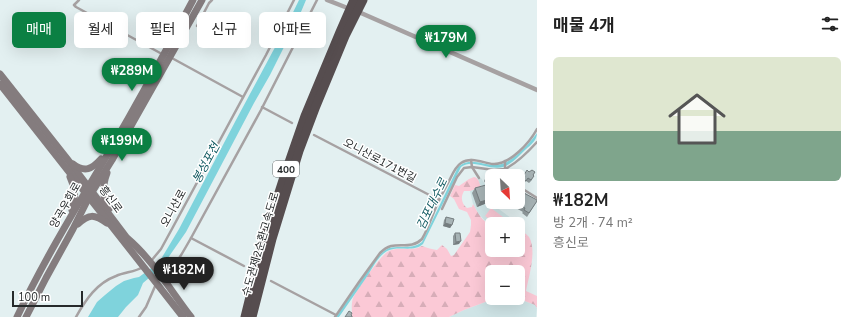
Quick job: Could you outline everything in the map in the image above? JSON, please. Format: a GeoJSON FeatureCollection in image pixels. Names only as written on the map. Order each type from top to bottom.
{"type":"FeatureCollection","features":[{"type":"Feature","properties":{"kind":"highway","name":"수도권제2순환고속도로"},"geometry":{"type":"LineString","coordinates":[[252,317],[272,239],[299,151],[346,27],[354,0]]}},
{"type":"Feature","properties":{"kind":"highway","name":"수도권제2순환고속도로"},"geometry":{"type":"LineString","coordinates":[[245,317],[264,236],[305,116],[346,27],[362,0]]}},
{"type":"Feature","properties":{"kind":"main road","name":"양곡우회로"},"geometry":{"type":"LineString","coordinates":[[17,317],[68,222],[112,160],[132,124],[167,56],[193,0]]}},
{"type":"Feature","properties":{"kind":"main road","name":"양곡우회로"},"geometry":{"type":"LineString","coordinates":[[26,317],[73,229],[109,150],[202,0]]}},
{"type":"Feature","properties":{"kind":"main road","name":"흥신로"},"geometry":{"type":"LineString","coordinates":[[0,74],[68,160],[89,192],[147,266],[156,282],[183,317]]}},
{"type":"Feature","properties":{"kind":"main road","name":"흥신로"},"geometry":{"type":"LineString","coordinates":[[0,84],[66,168],[89,192]]}},
{"type":"Feature","properties":{"kind":"main road"},"geometry":{"type":"LineString","coordinates":[[68,160],[75,166],[82,169],[87,169],[92,167],[109,150]]}},
{"type":"Feature","properties":{"kind":"main road"},"geometry":{"type":"LineString","coordinates":[[112,160],[103,189],[104,197],[114,225]]}},
{"type":"Feature","properties":{"kind":"main road"},"geometry":{"type":"LineString","coordinates":[[66,168],[73,182],[74,196],[74,205],[68,222]]}},
{"type":"Feature","properties":{"kind":"main road"},"geometry":{"type":"LineString","coordinates":[[73,229],[88,216],[99,217],[114,225]]}},
{"type":"Feature","properties":{"kind":"main road","name":"흥신로"},"geometry":{"type":"LineString","coordinates":[[147,266],[162,278],[191,317]]}},
{"type":"Feature","properties":{"kind":"street"},"geometry":{"type":"LineString","coordinates":[[327,0],[345,7]]}},
{"type":"Feature","properties":{"kind":"street"},"geometry":{"type":"LineString","coordinates":[[361,13],[537,90]]}},
{"type":"Feature","properties":{"kind":"lane"},"geometry":{"type":"LineString","coordinates":[[79,0],[74,5],[76,8],[243,97]]}},
{"type":"Feature","properties":{"kind":"lane"},"geometry":{"type":"LineString","coordinates":[[204,12],[212,0]]}},
{"type":"Feature","properties":{"kind":"lane","name":"오니산로"},"geometry":{"type":"LineString","coordinates":[[147,266],[161,249],[266,55],[294,0]]}},
{"type":"Feature","properties":{"kind":"lane"},"geometry":{"type":"LineString","coordinates":[[162,278],[170,272],[191,238],[262,107],[317,0]]}},
{"type":"Feature","properties":{"kind":"lane"},"geometry":{"type":"LineString","coordinates":[[262,107],[292,123]]}},
{"type":"Feature","properties":{"kind":"lane"},"geometry":{"type":"LineString","coordinates":[[271,281],[335,316],[380,253],[391,246],[413,245],[424,235],[439,200],[458,165],[466,160],[492,164],[505,162],[523,148],[537,129]]}},
{"type":"Feature","properties":{"kind":"lane","name":"오니산로171번길"},"geometry":{"type":"LineString","coordinates":[[314,135],[439,200]]}},
{"type":"Feature","properties":{"kind":"lane"},"geometry":{"type":"LineString","coordinates":[[505,162],[505,169],[523,156],[537,142]]}},
{"type":"Feature","properties":{"kind":"lane"},"geometry":{"type":"LineString","coordinates":[[471,160],[472,166],[479,178]]}},
{"type":"Feature","properties":{"kind":"lane"},"geometry":{"type":"LineString","coordinates":[[442,209],[460,172],[464,168],[472,166],[488,169]]}},
{"type":"Feature","properties":{"kind":"lane"},"geometry":{"type":"LineString","coordinates":[[525,190],[537,198]]}},
{"type":"Feature","properties":{"kind":"lane"},"geometry":{"type":"LineString","coordinates":[[191,238],[244,266]]}},
{"type":"Feature","properties":{"kind":"lane"},"geometry":{"type":"LineString","coordinates":[[76,317],[93,291],[102,283],[116,276],[147,266]]}},
{"type":"Feature","properties":{"kind":"lane"},"geometry":{"type":"LineString","coordinates":[[139,317],[146,307],[156,282]]}},
{"type":"Feature","properties":{"kind":"shaded area"},"geometry":{"type":"Polygon","coordinates":[[[481,178],[485,184],[485,209],[499,209],[510,217],[485,217],[485,221],[478,213],[473,204],[470,191],[480,187],[478,179],[481,178]]]}},
{"type":"Feature","properties":{"kind":"shaded area"},"geometry":{"type":"Polygon","coordinates":[[[525,301],[535,305],[537,308],[536,317],[449,317],[485,302],[485,305],[525,305],[525,301]]]}},
{"type":"Feature","properties":{"kind":"green space"},"geometry":{"type":"Polygon","coordinates":[[[474,177],[476,178],[481,187],[470,191],[464,191],[462,201],[467,208],[472,207],[473,204],[485,221],[485,257],[525,257],[525,234],[529,237],[532,256],[526,291],[537,296],[537,308],[535,305],[525,301],[525,265],[485,265],[485,302],[449,317],[352,317],[353,298],[375,265],[389,251],[397,249],[414,249],[422,246],[437,250],[442,245],[447,249],[451,256],[454,255],[470,232],[471,220],[467,212],[459,209],[454,199],[450,196],[455,185],[459,186],[474,177]]]}},
{"type":"Feature","properties":{"kind":"green space"},"geometry":{"type":"Polygon","coordinates":[[[490,209],[492,209],[503,217],[486,217],[485,216],[490,209]]]}},
{"type":"Feature","properties":{"kind":"water"},"geometry":{"type":"Polygon","coordinates":[[[299,0],[306,0],[301,12],[293,12],[299,0]]]}},
{"type":"Feature","properties":{"kind":"water"},"geometry":{"type":"Polygon","coordinates":[[[275,48],[284,48],[186,232],[161,268],[143,283],[138,295],[118,317],[88,317],[97,302],[116,286],[124,281],[139,277],[157,264],[161,259],[179,229],[275,48]]]}},
{"type":"Feature","properties":{"kind":"water"},"geometry":{"type":"Polygon","coordinates":[[[537,133],[535,140],[515,160],[506,166],[498,168],[471,164],[461,167],[423,244],[419,247],[410,249],[392,249],[384,253],[375,263],[339,317],[336,317],[376,259],[384,251],[393,247],[410,247],[422,242],[458,167],[468,162],[492,165],[502,164],[519,153],[537,133]]]}},
{"type":"Feature","properties":{"kind":"building"},"geometry":{"type":"Polygon","coordinates":[[[527,170],[529,172],[532,170],[535,172],[531,180],[528,178],[526,181],[525,173],[527,170]]]}},
{"type":"Feature","properties":{"kind":"building"},"geometry":{"type":"Polygon","coordinates":[[[485,185],[485,200],[480,202],[475,188],[485,185]]]}},
{"type":"Feature","properties":{"kind":"building"},"geometry":{"type":"Polygon","coordinates":[[[525,194],[537,201],[529,213],[524,210],[525,194]]]}},
{"type":"Feature","properties":{"kind":"building"},"geometry":{"type":"Polygon","coordinates":[[[446,217],[454,219],[452,225],[445,223],[446,217]]]}},
{"type":"Feature","properties":{"kind":"building"},"geometry":{"type":"Polygon","coordinates":[[[455,233],[460,233],[461,241],[456,242],[455,233]]]}},
{"type":"Feature","properties":{"kind":"building"},"geometry":{"type":"Polygon","coordinates":[[[349,311],[352,313],[352,317],[345,317],[349,311]]]}},
{"type":"Feature","properties":{"kind":"water label","name":"봉성포천"},"geometry":{"type":"Point","coordinates":[206,163]}},
{"type":"Feature","properties":{"kind":"water label","name":"김포대수로"},"geometry":{"type":"Point","coordinates":[432,204]}}]}
